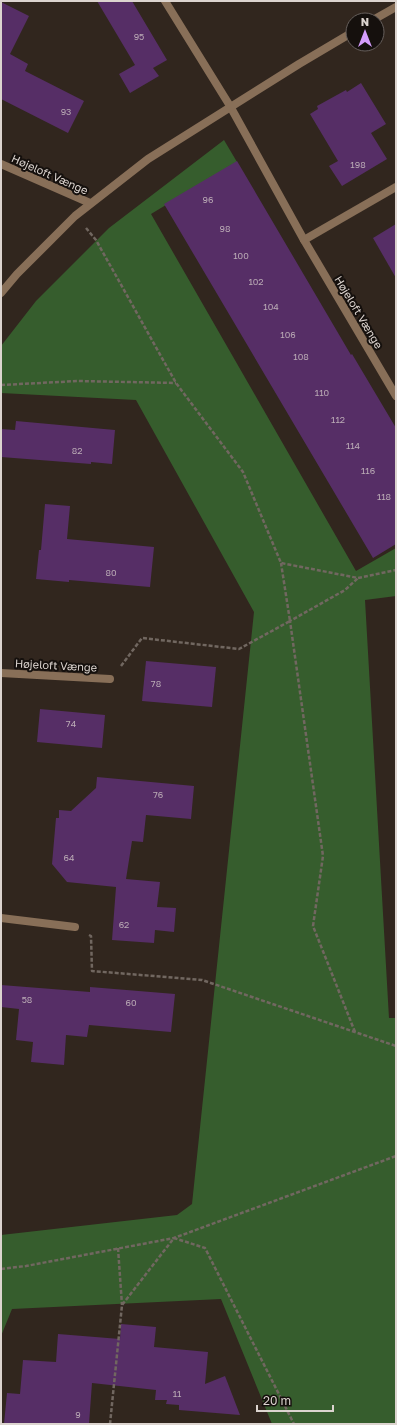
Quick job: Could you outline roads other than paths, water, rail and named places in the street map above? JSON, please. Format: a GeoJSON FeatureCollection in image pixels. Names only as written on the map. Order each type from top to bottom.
{"type":"FeatureCollection","features":[{"type":"Feature","properties":{"kind":"street","name":"Højeloft Vænge"},"geometry":{"type":"LineString","coordinates":[[165,1],[230,106],[304,240],[396,396]]}},
{"type":"Feature","properties":{"kind":"street"},"geometry":{"type":"LineString","coordinates":[[385,13],[396,7]]}},
{"type":"Feature","properties":{"kind":"street","name":"Højeloft Vænge"},"geometry":{"type":"LineString","coordinates":[[1,293],[17,274],[75,216],[148,159],[230,106],[345,37]]}},
{"type":"Feature","properties":{"kind":"street","name":"Højeloft Vænge"},"geometry":{"type":"LineString","coordinates":[[1,164],[90,203]]}},
{"type":"Feature","properties":{"kind":"street"},"geometry":{"type":"LineString","coordinates":[[304,240],[396,186]]}},
{"type":"Feature","properties":{"kind":"street","name":"Højeloft Vænge"},"geometry":{"type":"LineString","coordinates":[[1,673],[110,679]]}},
{"type":"Feature","properties":{"kind":"street"},"geometry":{"type":"LineString","coordinates":[[1,918],[75,927]]}}]}
